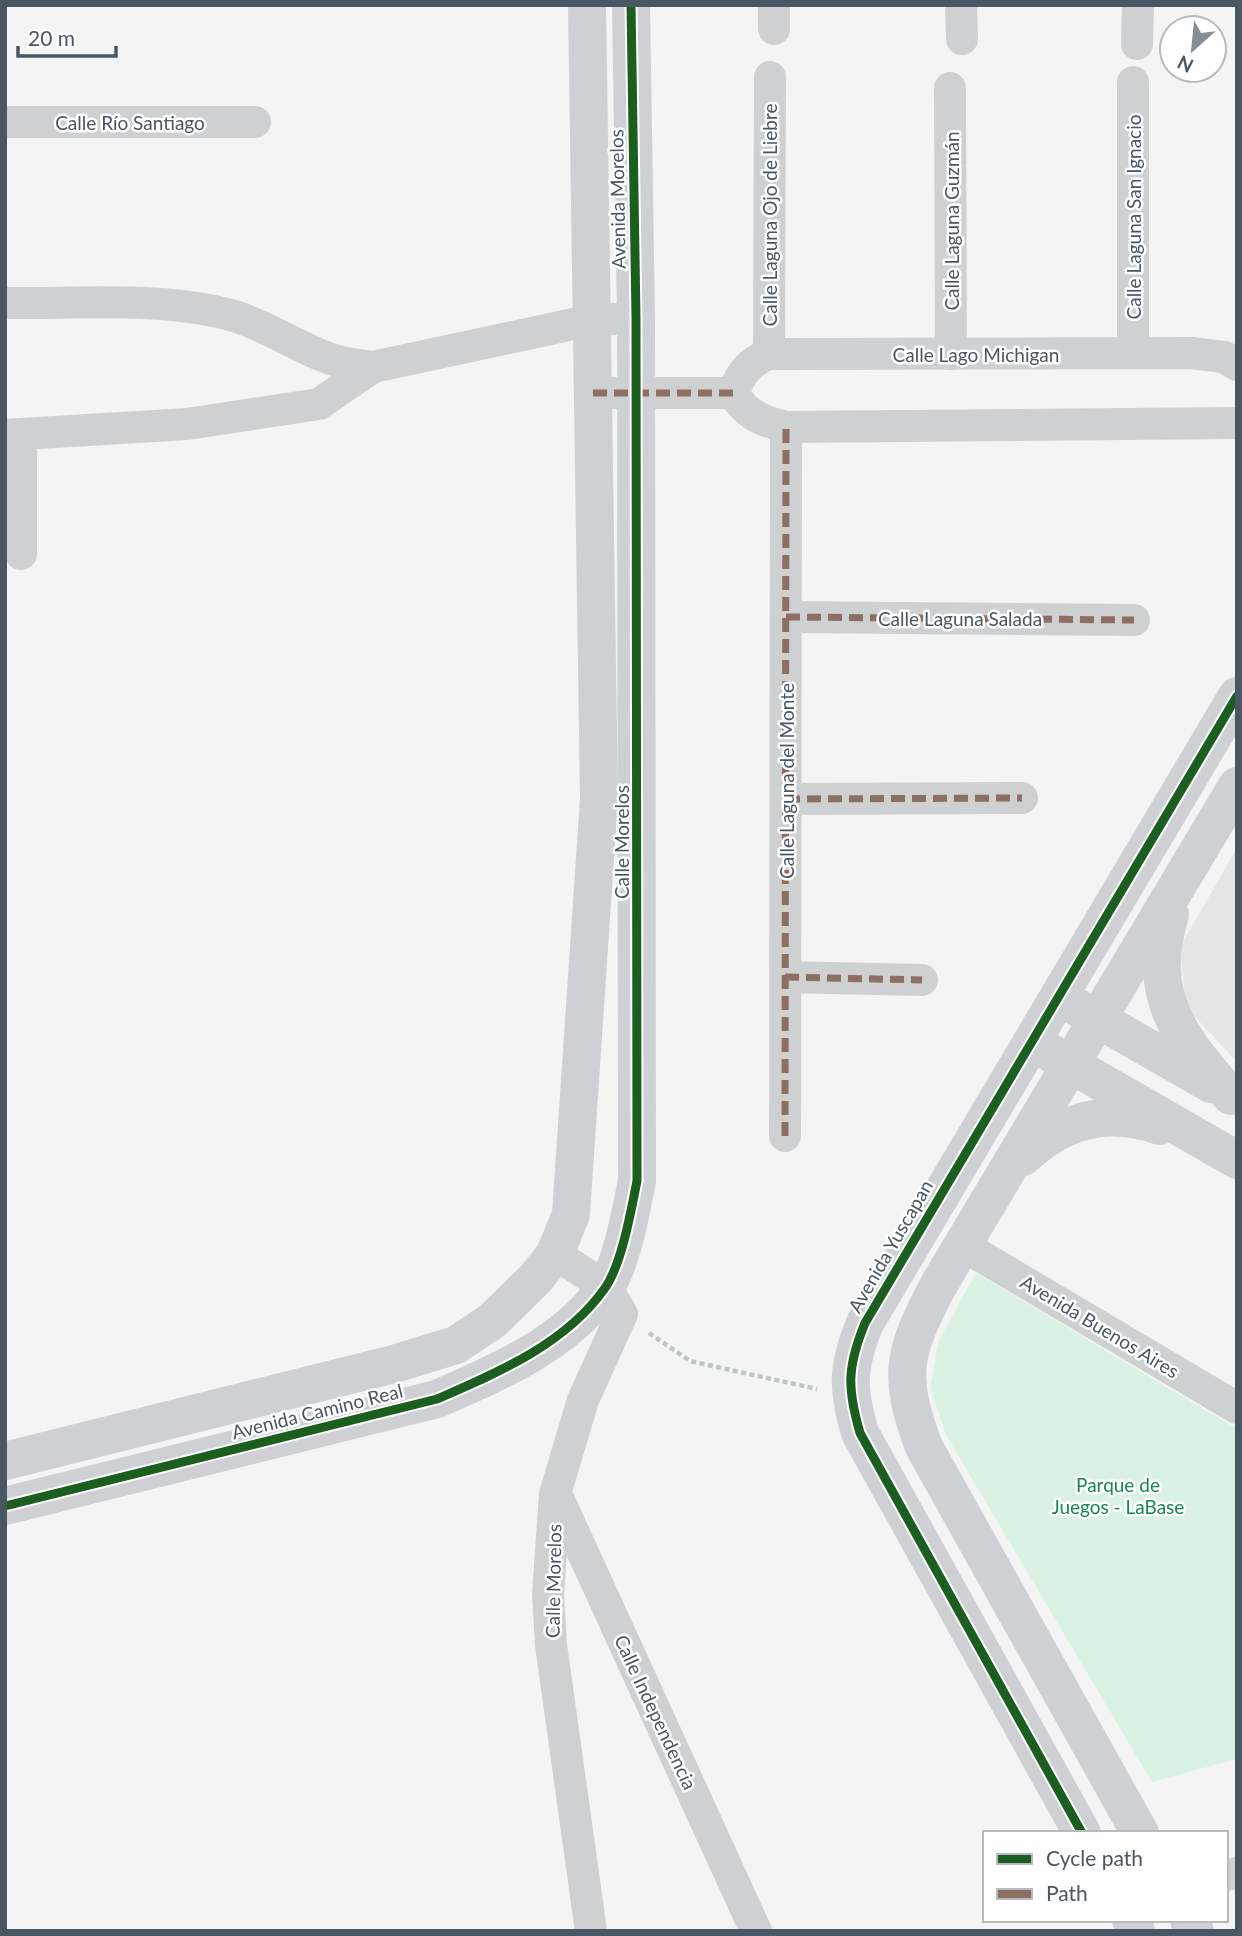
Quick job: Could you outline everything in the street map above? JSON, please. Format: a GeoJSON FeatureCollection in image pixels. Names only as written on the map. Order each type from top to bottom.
{"type":"FeatureCollection","features":[{"type":"Feature","properties":{"kind":"street","name":"Avenida Morelos"},"geometry":{"type":"LineString","coordinates":[[587,5],[593,393]]}},
{"type":"Feature","properties":{"kind":"street","name":"Avenida Morelos"},"geometry":{"type":"LineString","coordinates":[[631,5],[636,317],[634,393]]}},
{"type":"Feature","properties":{"kind":"street"},"geometry":{"type":"LineString","coordinates":[[961,5],[962,39]]}},
{"type":"Feature","properties":{"kind":"street"},"geometry":{"type":"LineString","coordinates":[[1137,44],[1138,5]]}},
{"type":"Feature","properties":{"kind":"street","name":"Calle Laguna Ojo de Liebre"},"geometry":{"type":"LineString","coordinates":[[769,76],[769,354]]}},
{"type":"Feature","properties":{"kind":"street","name":"Calle Laguna San Ignacio"},"geometry":{"type":"LineString","coordinates":[[1133,82],[1133,353]]}},
{"type":"Feature","properties":{"kind":"street","name":"Calle Laguna Guzmán"},"geometry":{"type":"LineString","coordinates":[[950,88],[951,354]]}},
{"type":"Feature","properties":{"kind":"street","name":"Calle Río Santiago"},"geometry":{"type":"LineString","coordinates":[[5,122],[256,122]]}},
{"type":"Feature","properties":{"kind":"street"},"geometry":{"type":"LineString","coordinates":[[5,303],[170,306],[212,312],[261,326],[332,360],[373,367],[592,320],[636,317]]}},
{"type":"Feature","properties":{"kind":"street","name":"Calle Lago Michigan"},"geometry":{"type":"LineString","coordinates":[[769,354],[1191,353],[1224,357],[1237,365]]}},
{"type":"Feature","properties":{"kind":"street"},"geometry":{"type":"LineString","coordinates":[[733,393],[740,375],[754,360],[769,354]]}},
{"type":"Feature","properties":{"kind":"street"},"geometry":{"type":"LineString","coordinates":[[21,554],[13,435],[187,424],[319,404],[373,367]]}},
{"type":"Feature","properties":{"kind":"street"},"geometry":{"type":"LineString","coordinates":[[593,393],[733,393]]}},
{"type":"Feature","properties":{"kind":"street","name":"Calle Morelos"},"geometry":{"type":"LineString","coordinates":[[546,1266],[571,1214],[599,799],[593,393]]}},
{"type":"Feature","properties":{"kind":"street","name":"Calle Morelos"},"geometry":{"type":"LineString","coordinates":[[591,1931],[551,1645],[548,1594],[555,1494],[614,1301],[637,1181],[639,890],[634,393]]}},
{"type":"Feature","properties":{"kind":"street"},"geometry":{"type":"LineString","coordinates":[[733,393],[744,410],[760,421],[786,427],[1237,423]]}},
{"type":"Feature","properties":{"kind":"street","name":"Calle Laguna del Monte"},"geometry":{"type":"LineString","coordinates":[[785,1136],[786,427]]}},
{"type":"Feature","properties":{"kind":"street","name":"Calle Laguna Salada"},"geometry":{"type":"LineString","coordinates":[[786,617],[1135,620]]}},
{"type":"Feature","properties":{"kind":"street","name":"Avenida Yuscapan"},"geometry":{"type":"LineString","coordinates":[[1081,1831],[860,1433],[849,1396],[851,1358],[865,1322],[1237,696]]}},
{"type":"Feature","properties":{"kind":"street"},"geometry":{"type":"LineString","coordinates":[[1139,1831],[925,1447],[909,1407],[906,1365],[919,1322],[962,1245],[1237,786]]}},
{"type":"Feature","properties":{"kind":"street"},"geometry":{"type":"LineString","coordinates":[[786,799],[1022,798]]}},
{"type":"Feature","properties":{"kind":"street"},"geometry":{"type":"LineString","coordinates":[[1181,879],[1162,940],[1161,979],[1166,1006],[1192,1053],[1234,1098]]}},
{"type":"Feature","properties":{"kind":"street"},"geometry":{"type":"LineString","coordinates":[[593,886],[639,890]]}},
{"type":"Feature","properties":{"kind":"street"},"geometry":{"type":"LineString","coordinates":[[785,978],[922,981]]}},
{"type":"Feature","properties":{"kind":"street"},"geometry":{"type":"LineString","coordinates":[[1059,997],[1234,1098]]}},
{"type":"Feature","properties":{"kind":"street"},"geometry":{"type":"LineString","coordinates":[[1032,1042],[1222,1151]]}},
{"type":"Feature","properties":{"kind":"street"},"geometry":{"type":"LineString","coordinates":[[1004,1175],[1045,1137],[1069,1124],[1104,1117],[1139,1119],[1222,1151]]}},
{"type":"Feature","properties":{"kind":"street","name":"Avenida Buenos Aires"},"geometry":{"type":"LineString","coordinates":[[962,1245],[1237,1408]]}},
{"type":"Feature","properties":{"kind":"street"},"geometry":{"type":"LineString","coordinates":[[546,1266],[614,1301]]}},
{"type":"Feature","properties":{"kind":"street","name":"Avenida Camino Real"},"geometry":{"type":"LineString","coordinates":[[5,1461],[394,1364],[456,1345],[492,1321],[546,1266]]}},
{"type":"Feature","properties":{"kind":"street","name":"Avenida Camino Real"},"geometry":{"type":"LineString","coordinates":[[5,1506],[437,1399],[499,1372],[542,1347],[577,1317],[614,1301]]}},
{"type":"Feature","properties":{"kind":"street","name":"Calle Independencia"},"geometry":{"type":"LineString","coordinates":[[555,1494],[756,1931]]}},
{"type":"Feature","properties":{"kind":"path"},"geometry":{"type":"LineString","coordinates":[[614,1301],[690,1361],[849,1396]]}},
{"type":"Feature","properties":{"kind":"shaded area"},"geometry":{"type":"Polygon","coordinates":[[[1237,848],[1237,1062],[1186,1007],[1180,947],[1237,848]]]}},
{"type":"Feature","properties":{"kind":"green space","name":"Parque de Juegos - LaBase"},"geometry":{"type":"Polygon","coordinates":[[[976,1273],[1237,1429],[1237,1759],[1152,1782],[946,1435],[930,1388],[939,1340],[976,1273]]]}},
{"type":"Feature","properties":{"kind":"marked path"},"geometry":{"type":"LineString","coordinates":[[593,393],[733,393]]}},
{"type":"Feature","properties":{"kind":"marked path"},"geometry":{"type":"LineString","coordinates":[[785,1136],[786,427]]}},
{"type":"Feature","properties":{"kind":"marked path"},"geometry":{"type":"LineString","coordinates":[[786,617],[1134,620]]}},
{"type":"Feature","properties":{"kind":"marked path"},"geometry":{"type":"LineString","coordinates":[[786,799],[1022,798]]}},
{"type":"Feature","properties":{"kind":"marked path"},"geometry":{"type":"LineString","coordinates":[[785,977],[922,980]]}},
{"type":"Feature","properties":{"kind":"cycle path"},"geometry":{"type":"LineString","coordinates":[[5,1506],[437,1399],[483,1379],[551,1341],[589,1308],[611,1278],[625,1236],[637,1181],[636,318],[631,5]]}},
{"type":"Feature","properties":{"kind":"cycle path"},"geometry":{"type":"LineString","coordinates":[[1081,1831],[860,1433],[851,1390],[852,1365],[865,1323],[1237,696]]}}]}
